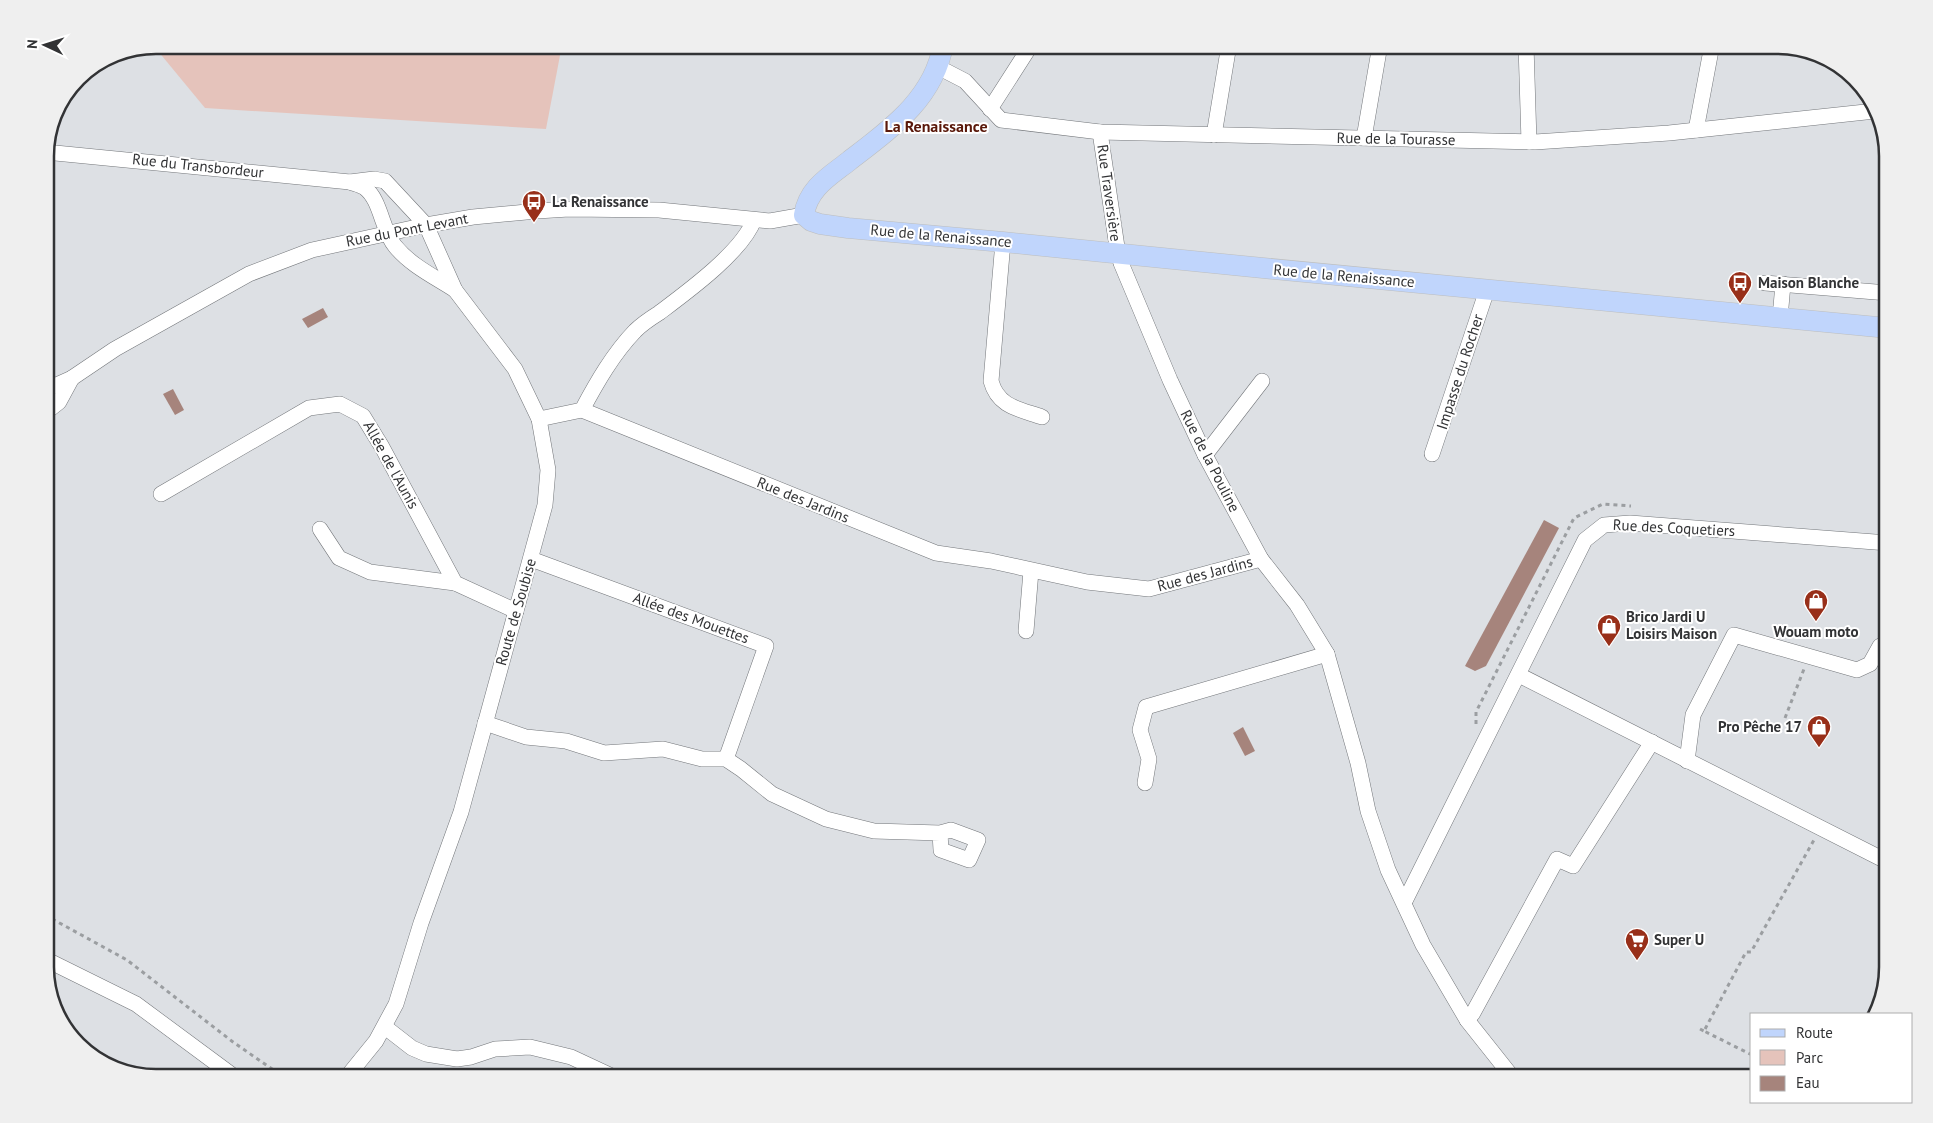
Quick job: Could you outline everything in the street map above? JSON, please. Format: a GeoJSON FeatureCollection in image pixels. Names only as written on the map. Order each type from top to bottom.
{"type":"FeatureCollection","features":[{"type":"Feature","properties":{"kind":"main road"},"geometry":{"type":"LineString","coordinates":[[804,214],[805,207],[816,188],[904,117],[923,94],[938,67],[941,54]]}},
{"type":"Feature","properties":{"kind":"main road","name":"Rue de la Renaissance"},"geometry":{"type":"LineString","coordinates":[[804,214],[811,221],[820,224],[848,228],[1879,327]]}},
{"type":"Feature","properties":{"kind":"street"},"geometry":{"type":"LineString","coordinates":[[990,109],[1025,54]]}},
{"type":"Feature","properties":{"kind":"street"},"geometry":{"type":"LineString","coordinates":[[1214,135],[1228,54]]}},
{"type":"Feature","properties":{"kind":"street"},"geometry":{"type":"LineString","coordinates":[[1364,138],[1378,54]]}},
{"type":"Feature","properties":{"kind":"street"},"geometry":{"type":"LineString","coordinates":[[1526,54],[1529,142]]}},
{"type":"Feature","properties":{"kind":"street"},"geometry":{"type":"LineString","coordinates":[[1696,130],[1710,54]]}},
{"type":"Feature","properties":{"kind":"street","name":"Rue de la Tourasse"},"geometry":{"type":"LineString","coordinates":[[938,67],[961,77],[1001,120],[1100,132],[1529,142],[1696,130],[1870,112]]}},
{"type":"Feature","properties":{"kind":"street","name":"Rue Traversière"},"geometry":{"type":"LineString","coordinates":[[1100,132],[1119,254]]}},
{"type":"Feature","properties":{"kind":"street","name":"Rue du Transbordeur"},"geometry":{"type":"LineString","coordinates":[[54,153],[350,182],[374,179],[386,182],[426,225],[455,290],[515,369],[539,419]]}},
{"type":"Feature","properties":{"kind":"street","name":"Rue du Transbordeur"},"geometry":{"type":"LineString","coordinates":[[350,182],[364,188],[371,194],[384,222],[386,233],[400,252],[455,290]]}},
{"type":"Feature","properties":{"kind":"street","name":"Rue du Pont Levant"},"geometry":{"type":"LineString","coordinates":[[54,386],[72,378],[115,349],[249,274],[312,250],[386,233],[472,217],[569,209],[659,210],[754,220],[786,219],[804,214]]}},
{"type":"Feature","properties":{"kind":"street"},"geometry":{"type":"LineString","coordinates":[[539,419],[582,410],[603,372],[636,331],[685,293],[736,248],[749,232],[754,220]]}},
{"type":"Feature","properties":{"kind":"street"},"geometry":{"type":"LineString","coordinates":[[1003,242],[991,381],[994,391],[1006,404],[1042,417]]}},
{"type":"Feature","properties":{"kind":"street","name":"Rue de la Pouline"},"geometry":{"type":"LineString","coordinates":[[1119,254],[1170,380],[1205,456],[1261,559],[1297,605],[1326,654],[1358,763],[1368,811],[1388,870],[1423,945],[1467,1020],[1506,1069]]}},
{"type":"Feature","properties":{"kind":"street"},"geometry":{"type":"LineString","coordinates":[[1765,283],[1879,292]]}},
{"type":"Feature","properties":{"kind":"street"},"geometry":{"type":"LineString","coordinates":[[1780,318],[1783,284]]}},
{"type":"Feature","properties":{"kind":"street","name":"Impasse du Rocher"},"geometry":{"type":"LineString","coordinates":[[1432,454],[1487,290]]}},
{"type":"Feature","properties":{"kind":"street"},"geometry":{"type":"LineString","coordinates":[[54,406],[59,402],[72,378]]}},
{"type":"Feature","properties":{"kind":"street"},"geometry":{"type":"LineString","coordinates":[[1205,456],[1262,381]]}},
{"type":"Feature","properties":{"kind":"street","name":"Allée de l'Aunis"},"geometry":{"type":"LineString","coordinates":[[161,494],[309,408],[340,404],[363,416],[382,447],[455,584]]}},
{"type":"Feature","properties":{"kind":"street","name":"Rue des Jardins"},"geometry":{"type":"LineString","coordinates":[[582,410],[936,552],[1086,582],[1149,589],[1261,559]]}},
{"type":"Feature","properties":{"kind":"street","name":"Route de Soubise"},"geometry":{"type":"LineString","coordinates":[[354,1069],[366,1056],[385,1027],[396,1004],[421,923],[461,812],[545,505],[548,470],[539,419]]}},
{"type":"Feature","properties":{"kind":"street","name":"Rue des Coquetiers"},"geometry":{"type":"LineString","coordinates":[[1404,903],[1585,540],[1604,525],[1630,523],[1879,542]]}},
{"type":"Feature","properties":{"kind":"street"},"geometry":{"type":"LineString","coordinates":[[320,529],[340,558],[370,572],[455,584],[516,611]]}},
{"type":"Feature","properties":{"kind":"street","name":"Allée des Mouettes"},"geometry":{"type":"LineString","coordinates":[[531,559],[766,646],[726,759]]}},
{"type":"Feature","properties":{"kind":"street"},"geometry":{"type":"LineString","coordinates":[[1026,631],[1031,571]]}},
{"type":"Feature","properties":{"kind":"street"},"geometry":{"type":"LineString","coordinates":[[1687,760],[1693,715],[1734,635],[1857,670],[1870,664],[1879,648]]}},
{"type":"Feature","properties":{"kind":"street"},"geometry":{"type":"LineString","coordinates":[[1145,783],[1149,759],[1140,730],[1146,707],[1326,654]]}},
{"type":"Feature","properties":{"kind":"street"},"geometry":{"type":"LineString","coordinates":[[1519,675],[1879,858]]}},
{"type":"Feature","properties":{"kind":"street"},"geometry":{"type":"LineString","coordinates":[[485,723],[526,738],[566,741],[604,753],[663,749],[702,759],[726,759],[772,794],[826,819],[874,830],[940,833]]}},
{"type":"Feature","properties":{"kind":"street"},"geometry":{"type":"LineString","coordinates":[[1467,1020],[1474,1013],[1557,859],[1573,866],[1652,742]]}},
{"type":"Feature","properties":{"kind":"street"},"geometry":{"type":"LineString","coordinates":[[54,963],[136,1004],[224,1069]]}},
{"type":"Feature","properties":{"kind":"street"},"geometry":{"type":"LineString","coordinates":[[385,1027],[412,1048],[426,1054],[457,1059],[471,1057],[495,1049],[530,1047],[571,1057],[597,1069]]}},
{"type":"Feature","properties":{"kind":"path"},"geometry":{"type":"LineString","coordinates":[[1476,729],[1476,712],[1574,518],[1603,504],[1632,506]]}},
{"type":"Feature","properties":{"kind":"path"},"geometry":{"type":"LineString","coordinates":[[1785,718],[1807,656]]}},
{"type":"Feature","properties":{"kind":"path"},"geometry":{"type":"LineString","coordinates":[[1704,1031],[1746,952],[1751,952],[1766,929],[1820,828]]}},
{"type":"Feature","properties":{"kind":"path"},"geometry":{"type":"LineString","coordinates":[[54,920],[127,960],[233,1042],[272,1069]]}},
{"type":"Feature","properties":{"kind":"path"},"geometry":{"type":"LineString","coordinates":[[1700,1029],[1750,1054]]}},
{"type":"Feature","properties":{"kind":"green space"},"geometry":{"type":"Polygon","coordinates":[[[160,54],[560,54],[546,129],[205,108],[160,54]]]}},
{"type":"Feature","properties":{"kind":"water"},"geometry":{"type":"Polygon","coordinates":[[[323,308],[328,317],[308,328],[302,319],[323,308]]]}},
{"type":"Feature","properties":{"kind":"water"},"geometry":{"type":"Polygon","coordinates":[[[173,389],[184,410],[175,415],[163,394],[173,389]]]}},
{"type":"Feature","properties":{"kind":"water"},"geometry":{"type":"Polygon","coordinates":[[[1544,520],[1559,528],[1486,666],[1475,671],[1465,666],[1544,520]]]}},
{"type":"Feature","properties":{"kind":"water"},"geometry":{"type":"Polygon","coordinates":[[[1243,727],[1255,751],[1245,756],[1233,733],[1243,727]]]}},
{"type":"Feature","properties":{"kind":"place","name":"La Renaissance"},"geometry":{"type":"Point","coordinates":[534,223]}},
{"type":"Feature","properties":{"kind":"place","name":"Maison Blanche"},"geometry":{"type":"Point","coordinates":[1740,304]}},
{"type":"Feature","properties":{"kind":"place","name":"Wouam moto"},"geometry":{"type":"Point","coordinates":[1816,622]}},
{"type":"Feature","properties":{"kind":"place","name":"Brico Jardi U Loisirs Maison"},"geometry":{"type":"Point","coordinates":[1609,647]}},
{"type":"Feature","properties":{"kind":"place","name":"Pro Pêche 17"},"geometry":{"type":"Point","coordinates":[1819,748]}},
{"type":"Feature","properties":{"kind":"place","name":"Super U"},"geometry":{"type":"Point","coordinates":[1637,961]}},
{"type":"Feature","properties":{"kind":"district","name":"La Renaissance"},"geometry":{"type":"Point","coordinates":[936,126]}}]}
